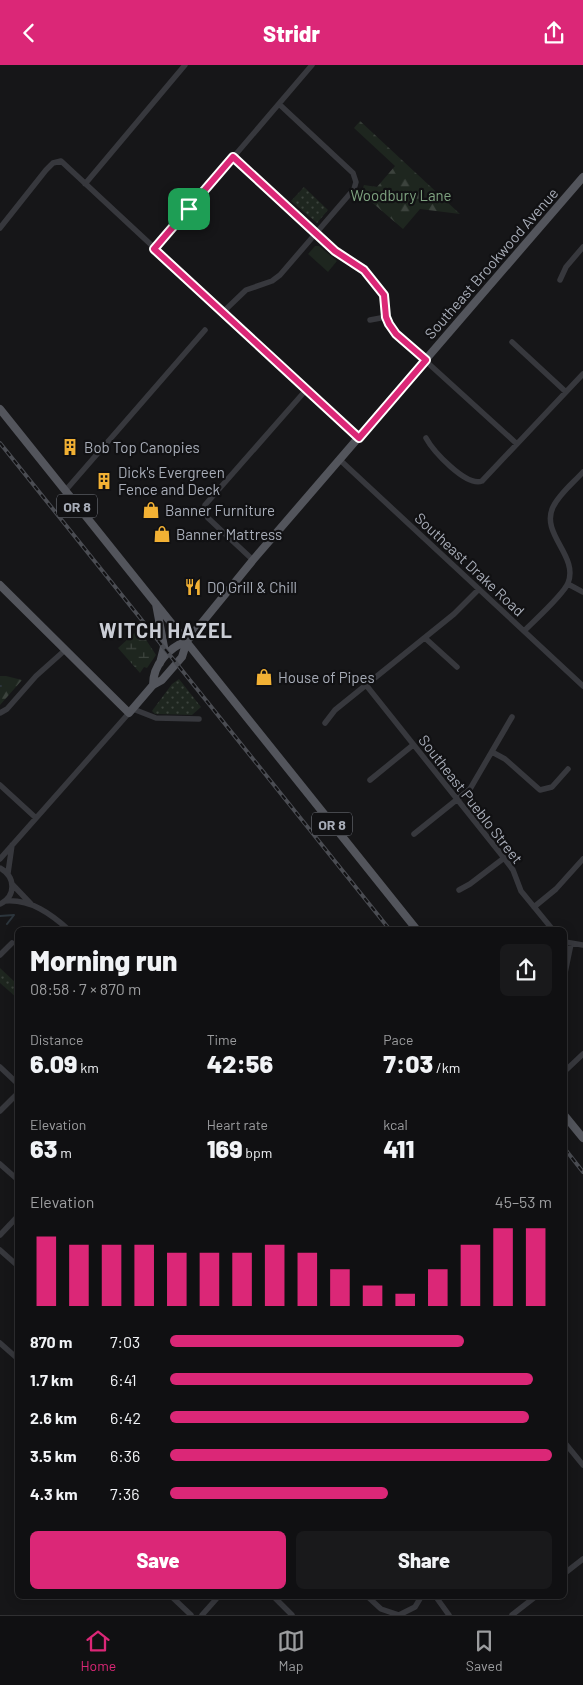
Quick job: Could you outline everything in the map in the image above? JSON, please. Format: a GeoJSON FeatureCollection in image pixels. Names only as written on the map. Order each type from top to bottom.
{"type":"FeatureCollection","features":[{"type":"Feature","properties":{"kind":"main road","name":"Southeast Brookwood Avenue"},"geometry":{"type":"LineString","coordinates":[[131,711],[153,685],[162,681],[182,657],[187,641],[254,560],[583,177]]}},
{"type":"Feature","properties":{"kind":"main road","name":"OR 8"},"geometry":{"type":"LineString","coordinates":[[0,409],[415,927]]}},
{"type":"Feature","properties":{"kind":"main road"},"geometry":{"type":"LineString","coordinates":[[0,586],[64,651],[131,711]]}},
{"type":"Feature","properties":{"kind":"main road"},"geometry":{"type":"LineString","coordinates":[[155,602],[164,647],[160,663]]}},
{"type":"Feature","properties":{"kind":"main road","name":"Southeast Brookwood Avenue"},"geometry":{"type":"LineString","coordinates":[[153,685],[153,674],[173,646],[187,641]]}},
{"type":"Feature","properties":{"kind":"main road"},"geometry":{"type":"LineString","coordinates":[[567,1118],[583,1138]]}},
{"type":"Feature","properties":{"kind":"street"},"geometry":{"type":"LineString","coordinates":[[85,184],[185,65]]}},
{"type":"Feature","properties":{"kind":"street"},"geometry":{"type":"LineString","coordinates":[[154,249],[312,65]]}},
{"type":"Feature","properties":{"kind":"street"},"geometry":{"type":"LineString","coordinates":[[223,312],[246,290],[272,281],[280,275],[354,189],[356,182],[353,173],[279,104]]}},
{"type":"Feature","properties":{"kind":"street"},"geometry":{"type":"LineString","coordinates":[[233,157],[335,251],[364,270],[380,288],[386,303],[386,317],[396,334],[517,444]]}},
{"type":"Feature","properties":{"kind":"street"},"geometry":{"type":"LineString","coordinates":[[0,228],[46,170],[53,163],[61,161],[359,438]]}},
{"type":"Feature","properties":{"kind":"street"},"geometry":{"type":"LineString","coordinates":[[560,280],[566,267],[583,247]]}},
{"type":"Feature","properties":{"kind":"street"},"geometry":{"type":"LineString","coordinates":[[370,320],[386,317]]}},
{"type":"Feature","properties":{"kind":"street"},"geometry":{"type":"LineString","coordinates":[[65,491],[205,330]]}},
{"type":"Feature","properties":{"kind":"street"},"geometry":{"type":"LineString","coordinates":[[512,342],[566,392]]}},
{"type":"Feature","properties":{"kind":"street"},"geometry":{"type":"LineString","coordinates":[[426,438],[432,448],[465,478],[474,482],[486,478],[583,374]]}},
{"type":"Feature","properties":{"kind":"street"},"geometry":{"type":"LineString","coordinates":[[254,560],[208,518],[204,509],[205,505],[306,390]]}},
{"type":"Feature","properties":{"kind":"street","name":"Southeast Drake Road"},"geometry":{"type":"LineString","coordinates":[[340,460],[583,686]]}},
{"type":"Feature","properties":{"kind":"street"},"geometry":{"type":"LineString","coordinates":[[524,631],[568,584],[571,574],[569,565],[552,528],[550,518],[558,499],[583,472]]}},
{"type":"Feature","properties":{"kind":"street"},"geometry":{"type":"LineString","coordinates":[[568,584],[583,592]]}},
{"type":"Feature","properties":{"kind":"street"},"geometry":{"type":"LineString","coordinates":[[325,723],[335,710],[425,638],[479,589]]}},
{"type":"Feature","properties":{"kind":"street"},"geometry":{"type":"LineString","coordinates":[[425,638],[457,667]]}},
{"type":"Feature","properties":{"kind":"street"},"geometry":{"type":"LineString","coordinates":[[0,713],[7,709],[36,676],[64,651]]}},
{"type":"Feature","properties":{"kind":"street","name":"Southeast Pueblo Street"},"geometry":{"type":"LineString","coordinates":[[366,685],[504,858],[513,870],[521,891],[551,927]]}},
{"type":"Feature","properties":{"kind":"street"},"geometry":{"type":"LineString","coordinates":[[131,711],[156,718],[199,719]]}},
{"type":"Feature","properties":{"kind":"street","name":"Southeast Brookwood Avenue"},"geometry":{"type":"LineString","coordinates":[[0,859],[131,711]]}},
{"type":"Feature","properties":{"kind":"street"},"geometry":{"type":"LineString","coordinates":[[414,834],[457,800],[476,781],[512,717]]}},
{"type":"Feature","properties":{"kind":"street"},"geometry":{"type":"LineString","coordinates":[[370,780],[413,745]]}},
{"type":"Feature","properties":{"kind":"street"},"geometry":{"type":"LineString","coordinates":[[492,752],[505,759],[540,790],[552,787],[568,769]]}},
{"type":"Feature","properties":{"kind":"street"},"geometry":{"type":"LineString","coordinates":[[0,785],[36,818]]}},
{"type":"Feature","properties":{"kind":"street"},"geometry":{"type":"LineString","coordinates":[[12,845],[8,873],[12,884],[31,904],[55,917],[66,927]]}},
{"type":"Feature","properties":{"kind":"street"},"geometry":{"type":"LineString","coordinates":[[458,890],[470,885],[504,858]]}},
{"type":"Feature","properties":{"kind":"street"},"geometry":{"type":"LineString","coordinates":[[534,907],[556,889],[583,859]]}},
{"type":"Feature","properties":{"kind":"street"},"geometry":{"type":"LineString","coordinates":[[0,868],[8,873]]}},
{"type":"Feature","properties":{"kind":"street"},"geometry":{"type":"LineString","coordinates":[[3,903],[11,893],[12,884]]}},
{"type":"Feature","properties":{"kind":"street"},"geometry":{"type":"LineString","coordinates":[[3,903],[31,904]]}},
{"type":"Feature","properties":{"kind":"street"},"geometry":{"type":"LineString","coordinates":[[0,955],[12,943]]}},
{"type":"Feature","properties":{"kind":"street"},"geometry":{"type":"LineString","coordinates":[[568,943],[583,945]]}},
{"type":"Feature","properties":{"kind":"street"},"geometry":{"type":"LineString","coordinates":[[567,1069],[583,1054]]}},
{"type":"Feature","properties":{"kind":"street"},"geometry":{"type":"LineString","coordinates":[[0,1067],[15,1080]]}},
{"type":"Feature","properties":{"kind":"street"},"geometry":{"type":"LineString","coordinates":[[0,1111],[15,1096]]}},
{"type":"Feature","properties":{"kind":"street"},"geometry":{"type":"LineString","coordinates":[[0,1164],[15,1177]]}},
{"type":"Feature","properties":{"kind":"street"},"geometry":{"type":"LineString","coordinates":[[0,1235],[15,1219]]}},
{"type":"Feature","properties":{"kind":"street"},"geometry":{"type":"LineString","coordinates":[[0,1250],[15,1264]]}},
{"type":"Feature","properties":{"kind":"street"},"geometry":{"type":"LineString","coordinates":[[0,1343],[15,1356]]}},
{"type":"Feature","properties":{"kind":"street"},"geometry":{"type":"LineString","coordinates":[[567,1445],[583,1465]]}},
{"type":"Feature","properties":{"kind":"street"},"geometry":{"type":"LineString","coordinates":[[567,1571],[583,1559]]}},
{"type":"Feature","properties":{"kind":"street"},"geometry":{"type":"LineString","coordinates":[[174,1599],[191,1615]]}},
{"type":"Feature","properties":{"kind":"street"},"geometry":{"type":"LineString","coordinates":[[202,1615],[216,1599]]}},
{"type":"Feature","properties":{"kind":"street"},"geometry":{"type":"LineString","coordinates":[[276,1599],[292,1615]]}},
{"type":"Feature","properties":{"kind":"street"},"geometry":{"type":"LineString","coordinates":[[370,1599],[381,1609],[399,1615],[411,1611],[419,1599]]}},
{"type":"Feature","properties":{"kind":"street"},"geometry":{"type":"LineString","coordinates":[[437,1599],[449,1615]]}},
{"type":"Feature","properties":{"kind":"street"},"geometry":{"type":"LineString","coordinates":[[512,1615],[532,1599]]}},
{"type":"Feature","properties":{"kind":"green space","name":"Woodbury Lane"},"geometry":{"type":"Polygon","coordinates":[[[360,121],[460,214],[420,209],[403,229],[361,193],[364,185],[377,187],[395,166],[354,128],[360,121]]]}},
{"type":"Feature","properties":{"kind":"green space"},"geometry":{"type":"Polygon","coordinates":[[[304,187],[328,210],[317,223],[291,201],[304,187]]]}},
{"type":"Feature","properties":{"kind":"green space"},"geometry":{"type":"Polygon","coordinates":[[[315,246],[319,246],[337,261],[328,272],[308,254],[315,246]]]}},
{"type":"Feature","properties":{"kind":"green space"},"geometry":{"type":"Polygon","coordinates":[[[139,629],[156,655],[147,668],[144,667],[140,673],[118,648],[139,629]]]}},
{"type":"Feature","properties":{"kind":"green space"},"geometry":{"type":"Polygon","coordinates":[[[0,676],[22,680],[0,705],[0,676]]]}},
{"type":"Feature","properties":{"kind":"green space"},"geometry":{"type":"Polygon","coordinates":[[[179,679],[201,707],[192,715],[155,714],[152,711],[172,684],[179,679]]]}},
{"type":"Feature","properties":{"kind":"green space"},"geometry":{"type":"Polygon","coordinates":[[[0,968],[15,982],[15,996],[0,983],[0,968]]]}},
{"type":"Feature","properties":{"kind":"waterway"},"geometry":{"type":"LineString","coordinates":[[0,916],[14,915],[7,924]]}},
{"type":"Feature","properties":{"kind":"railway"},"geometry":{"type":"LineString","coordinates":[[0,443],[388,927]]}},
{"type":"Feature","properties":{"kind":"railway"},"geometry":{"type":"LineString","coordinates":[[567,1152],[583,1172]]}},
{"type":"Feature","properties":{"kind":"place","name":"Bob Top Canopies"},"geometry":{"type":"Point","coordinates":[70,447]}},
{"type":"Feature","properties":{"kind":"place","name":"Dick's Evergreen Fence and Deck"},"geometry":{"type":"Point","coordinates":[104,481]}},
{"type":"Feature","properties":{"kind":"place","name":"Banner Furniture"},"geometry":{"type":"Point","coordinates":[151,510]}},
{"type":"Feature","properties":{"kind":"place","name":"Banner Mattress"},"geometry":{"type":"Point","coordinates":[162,534]}},
{"type":"Feature","properties":{"kind":"place","name":"DQ Grill & Chill"},"geometry":{"type":"Point","coordinates":[193,587]}},
{"type":"Feature","properties":{"kind":"place","name":"House of Pipes"},"geometry":{"type":"Point","coordinates":[264,677]}},
{"type":"Feature","properties":{"kind":"district","name":"WITCH HAZEL"},"geometry":{"type":"Point","coordinates":[166,630]}},
{"type":"Feature","properties":{"kind":"route"},"geometry":{"type":"LineString","coordinates":[[233,157],[335,251],[364,270],[380,288],[386,303],[386,317],[389,324],[396,334],[426,360],[359,438],[154,249],[189,209],[233,157]]}}]}
